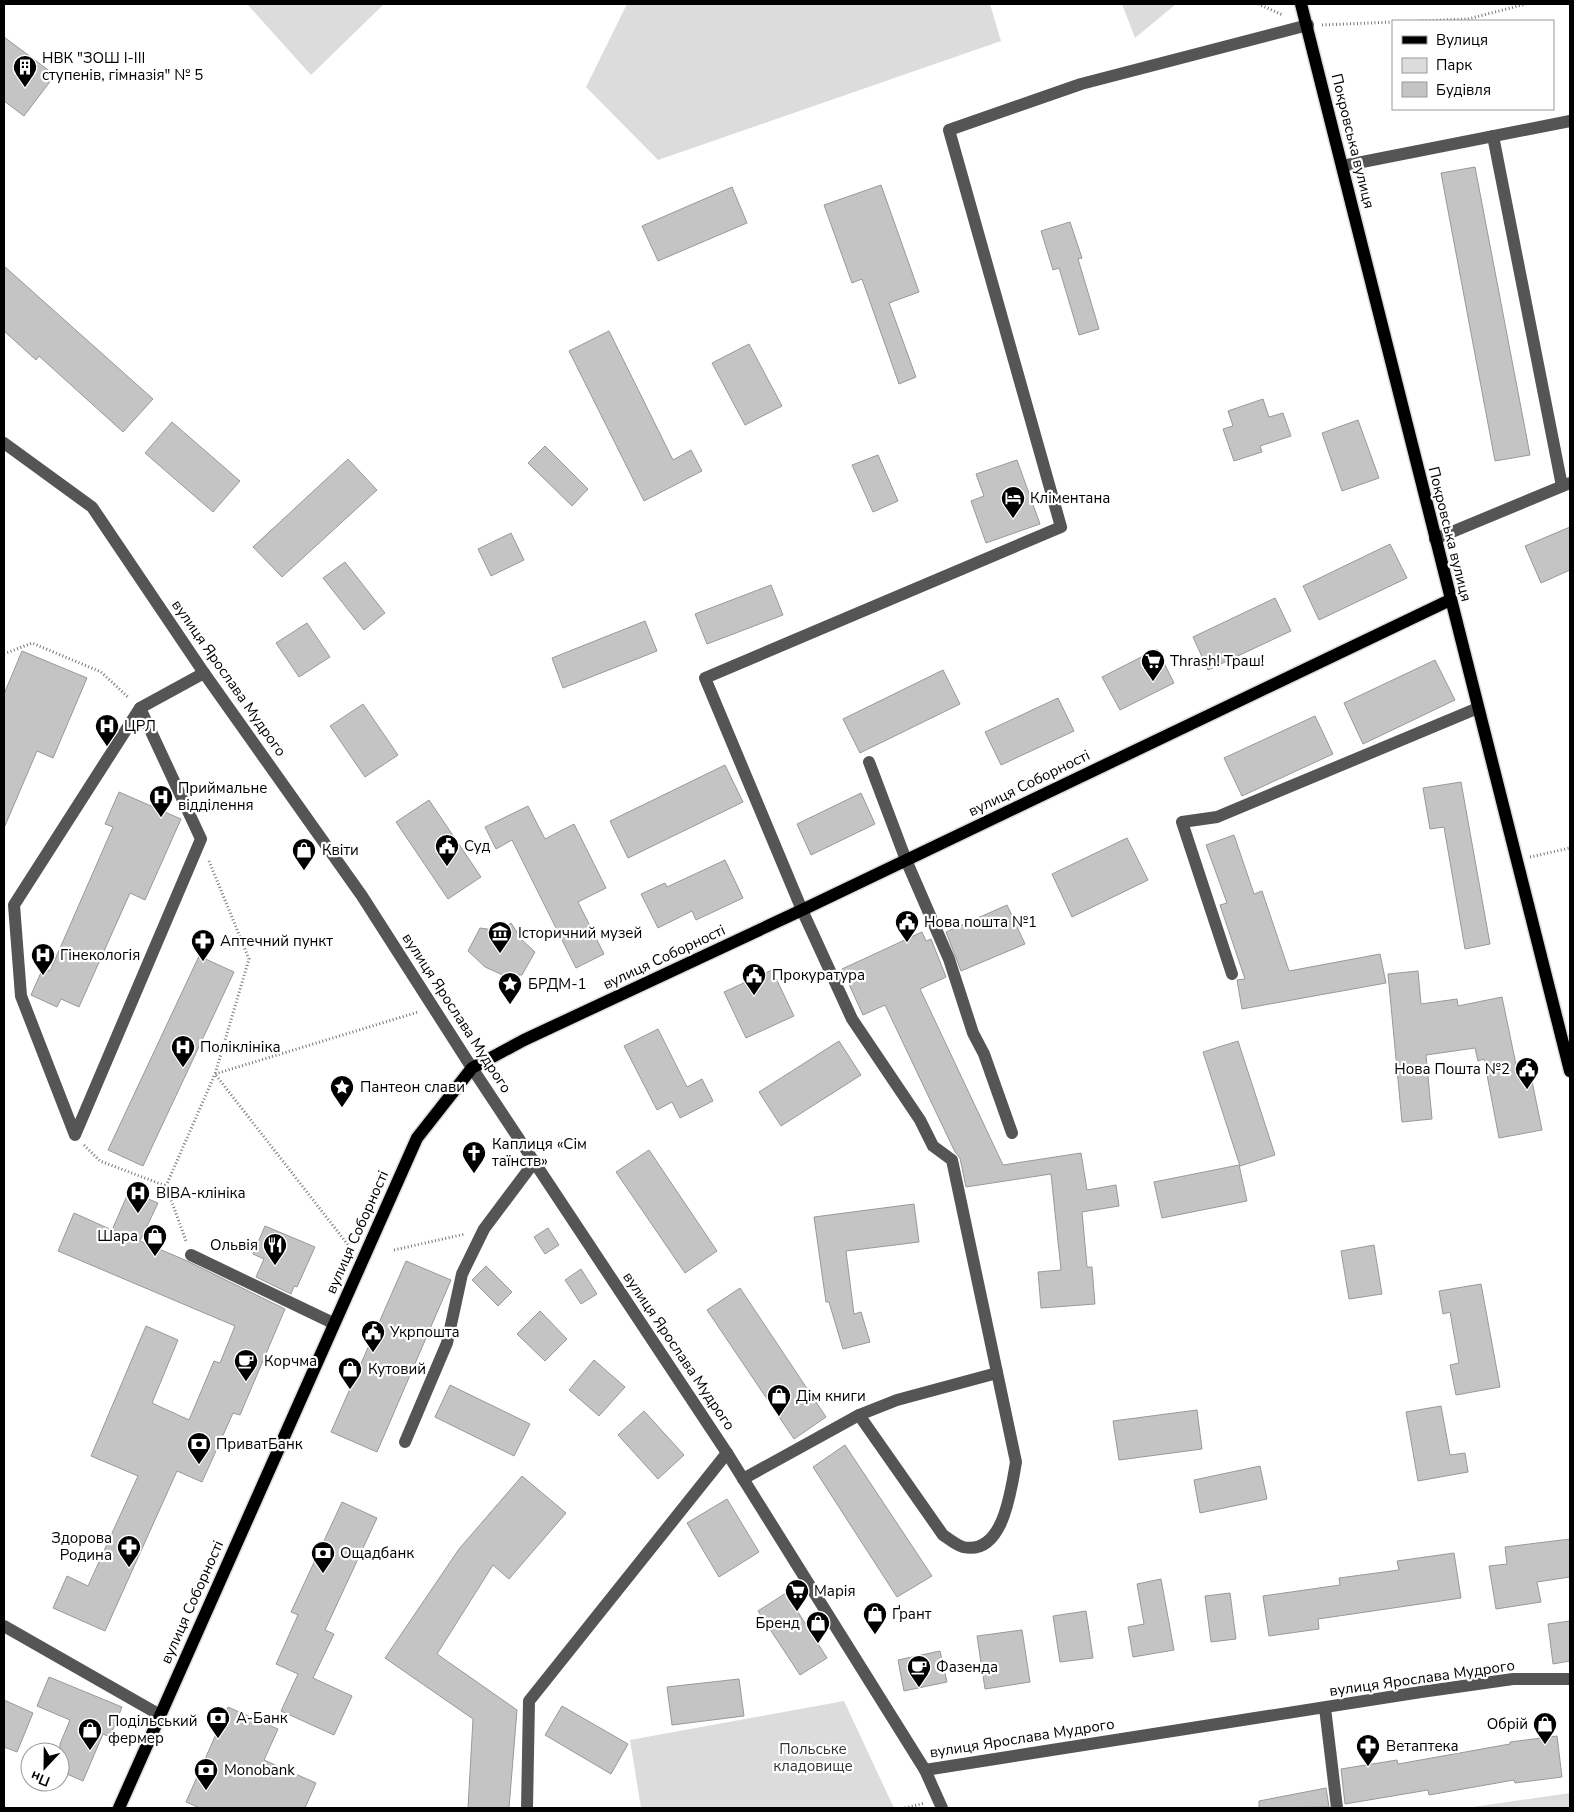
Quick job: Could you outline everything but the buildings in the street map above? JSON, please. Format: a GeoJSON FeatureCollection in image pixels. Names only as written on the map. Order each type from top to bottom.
{"type":"FeatureCollection","features":[{"type":"Feature","properties":{"kind":"main road","name":"Покровська вулиця"},"geometry":{"type":"LineString","coordinates":[[1301,4],[1308,25],[1450,600],[1518,860],[1570,1071]]}},
{"type":"Feature","properties":{"kind":"main road","name":"вулиця Соборності"},"geometry":{"type":"LineString","coordinates":[[119,1808],[333,1323],[417,1138],[472,1068],[524,1040],[802,910],[1450,600]]}},
{"type":"Feature","properties":{"kind":"street"},"geometry":{"type":"LineString","coordinates":[[859,1415],[943,1535],[963,1547],[977,1546],[992,1538],[1000,1524],[1010,1494],[1016,1462],[952,1160],[933,1146],[920,1120],[852,1019],[802,910],[704,678],[1061,527],[948,130],[1082,84],[1308,25]]}},
{"type":"Feature","properties":{"kind":"street"},"geometry":{"type":"LineString","coordinates":[[1342,166],[1570,121]]}},
{"type":"Feature","properties":{"kind":"street"},"geometry":{"type":"LineString","coordinates":[[1435,539],[1566,485],[1493,136]]}},
{"type":"Feature","properties":{"kind":"street","name":"вулиця Ярослава Мудрого"},"geometry":{"type":"LineString","coordinates":[[4,443],[92,507],[204,672],[362,896],[472,1068],[727,1453],[925,1770],[1513,1679],[1570,1679]]}},
{"type":"Feature","properties":{"kind":"street"},"geometry":{"type":"LineString","coordinates":[[75,1136],[21,996],[9,902],[140,708],[204,672]]}},
{"type":"Feature","properties":{"kind":"street"},"geometry":{"type":"LineString","coordinates":[[75,1136],[201,839],[140,708]]}},
{"type":"Feature","properties":{"kind":"street"},"geometry":{"type":"LineString","coordinates":[[1232,974],[1182,822],[1217,817],[1478,708]]}},
{"type":"Feature","properties":{"kind":"street"},"geometry":{"type":"LineString","coordinates":[[869,762],[906,860],[948,959],[973,1033],[984,1054],[1012,1133]]}},
{"type":"Feature","properties":{"kind":"street"},"geometry":{"type":"LineString","coordinates":[[405,1442],[447,1343],[462,1274],[484,1230],[535,1161]]}},
{"type":"Feature","properties":{"kind":"street"},"geometry":{"type":"LineString","coordinates":[[191,1255],[333,1323]]}},
{"type":"Feature","properties":{"kind":"street"},"geometry":{"type":"LineString","coordinates":[[743,1479],[859,1415],[897,1400],[997,1373]]}},
{"type":"Feature","properties":{"kind":"street"},"geometry":{"type":"LineString","coordinates":[[527,1808],[530,1701],[727,1453]]}},
{"type":"Feature","properties":{"kind":"street"},"geometry":{"type":"LineString","coordinates":[[4,1626],[160,1715]]}},
{"type":"Feature","properties":{"kind":"street"},"geometry":{"type":"LineString","coordinates":[[1325,1708],[1337,1808]]}},
{"type":"Feature","properties":{"kind":"street"},"geometry":{"type":"LineString","coordinates":[[925,1770],[942,1808]]}},
{"type":"Feature","properties":{"kind":"path"},"geometry":{"type":"LineString","coordinates":[[1468,20],[1526,4]]}},
{"type":"Feature","properties":{"kind":"path"},"geometry":{"type":"LineString","coordinates":[[1308,25],[1392,22]]}},
{"type":"Feature","properties":{"kind":"path"},"geometry":{"type":"LineString","coordinates":[[4,654],[32,643],[101,672],[140,708]]}},
{"type":"Feature","properties":{"kind":"path"},"geometry":{"type":"LineString","coordinates":[[191,1255],[166,1186],[215,1074],[249,959],[201,839]]}},
{"type":"Feature","properties":{"kind":"path"},"geometry":{"type":"LineString","coordinates":[[1518,860],[1570,848]]}},
{"type":"Feature","properties":{"kind":"path"},"geometry":{"type":"LineString","coordinates":[[215,1074],[433,1008]]}},
{"type":"Feature","properties":{"kind":"path"},"geometry":{"type":"LineString","coordinates":[[215,1074],[361,1262]]}},
{"type":"Feature","properties":{"kind":"path"},"geometry":{"type":"LineString","coordinates":[[75,1136],[100,1161],[166,1186]]}},
{"type":"Feature","properties":{"kind":"path"},"geometry":{"type":"LineString","coordinates":[[394,1250],[484,1230]]}},
{"type":"Feature","properties":{"kind":"green space"},"geometry":{"type":"Polygon","coordinates":[[[247,4],[384,4],[311,75],[247,4]]]}},
{"type":"Feature","properties":{"kind":"green space"},"geometry":{"type":"Polygon","coordinates":[[[627,4],[990,4],[1001,41],[658,160],[586,87],[627,4]]]}},
{"type":"Feature","properties":{"kind":"green space"},"geometry":{"type":"Polygon","coordinates":[[[1122,4],[1176,4],[1135,38],[1122,4]]]}},
{"type":"Feature","properties":{"kind":"green space","name":"Польське кладовище"},"geometry":{"type":"Polygon","coordinates":[[[844,1701],[894,1808],[641,1808],[630,1740],[844,1701]]]}},
{"type":"Feature","properties":{"kind":"green space"},"geometry":{"type":"Polygon","coordinates":[[[1570,1793],[1570,1808],[1466,1808],[1570,1793]]]}},
{"type":"Feature","properties":{"kind":"place","name":"НВК \"ЗОШ І-ІІІ ступенів, гімназія\" № 5"},"geometry":{"type":"Point","coordinates":[25,88]}},
{"type":"Feature","properties":{"kind":"place","name":"Кліментана"},"geometry":{"type":"Point","coordinates":[1013,519]}},
{"type":"Feature","properties":{"kind":"place","name":"Thrash! Траш!"},"geometry":{"type":"Point","coordinates":[1153,682]}},
{"type":"Feature","properties":{"kind":"place","name":"ЦРЛ"},"geometry":{"type":"Point","coordinates":[107,747]}},
{"type":"Feature","properties":{"kind":"place","name":"Приймальне відділення"},"geometry":{"type":"Point","coordinates":[161,818]}},
{"type":"Feature","properties":{"kind":"place","name":"Суд"},"geometry":{"type":"Point","coordinates":[447,867]}},
{"type":"Feature","properties":{"kind":"place","name":"Квіти"},"geometry":{"type":"Point","coordinates":[304,871]}},
{"type":"Feature","properties":{"kind":"place","name":"Нова пошта №1"},"geometry":{"type":"Point","coordinates":[907,943]}},
{"type":"Feature","properties":{"kind":"place","name":"Історичний музей"},"geometry":{"type":"Point","coordinates":[500,954]}},
{"type":"Feature","properties":{"kind":"place","name":"Аптечний пункт"},"geometry":{"type":"Point","coordinates":[203,962]}},
{"type":"Feature","properties":{"kind":"place","name":"Гінекологія"},"geometry":{"type":"Point","coordinates":[43,976]}},
{"type":"Feature","properties":{"kind":"place","name":"Прокуратура"},"geometry":{"type":"Point","coordinates":[754,996]}},
{"type":"Feature","properties":{"kind":"place","name":"БРДМ-1"},"geometry":{"type":"Point","coordinates":[510,1005]}},
{"type":"Feature","properties":{"kind":"place","name":"Поліклініка"},"geometry":{"type":"Point","coordinates":[183,1068]}},
{"type":"Feature","properties":{"kind":"place","name":"Нова Пошта №2"},"geometry":{"type":"Point","coordinates":[1527,1090]}},
{"type":"Feature","properties":{"kind":"place","name":"Пантеон слави"},"geometry":{"type":"Point","coordinates":[342,1108]}},
{"type":"Feature","properties":{"kind":"place","name":"Каплиця «Сім таїнств»"},"geometry":{"type":"Point","coordinates":[474,1174]}},
{"type":"Feature","properties":{"kind":"place","name":"ВІВА-клініка"},"geometry":{"type":"Point","coordinates":[138,1214]}},
{"type":"Feature","properties":{"kind":"place","name":"Шара"},"geometry":{"type":"Point","coordinates":[155,1257]}},
{"type":"Feature","properties":{"kind":"place","name":"Ольвія"},"geometry":{"type":"Point","coordinates":[275,1266]}},
{"type":"Feature","properties":{"kind":"place","name":"Укрпошта"},"geometry":{"type":"Point","coordinates":[373,1353]}},
{"type":"Feature","properties":{"kind":"place","name":"Корчма"},"geometry":{"type":"Point","coordinates":[246,1382]}},
{"type":"Feature","properties":{"kind":"place","name":"Кутовий"},"geometry":{"type":"Point","coordinates":[350,1390]}},
{"type":"Feature","properties":{"kind":"place","name":"Дім книги"},"geometry":{"type":"Point","coordinates":[779,1417]}},
{"type":"Feature","properties":{"kind":"place","name":"ПриватБанк"},"geometry":{"type":"Point","coordinates":[199,1465]}},
{"type":"Feature","properties":{"kind":"place","name":"Здорова Родина"},"geometry":{"type":"Point","coordinates":[129,1568]}},
{"type":"Feature","properties":{"kind":"place","name":"Ощадбанк"},"geometry":{"type":"Point","coordinates":[323,1574]}},
{"type":"Feature","properties":{"kind":"place","name":"Марія"},"geometry":{"type":"Point","coordinates":[797,1612]}},
{"type":"Feature","properties":{"kind":"place","name":"Ґрант"},"geometry":{"type":"Point","coordinates":[875,1635]}},
{"type":"Feature","properties":{"kind":"place","name":"Бренд"},"geometry":{"type":"Point","coordinates":[818,1644]}},
{"type":"Feature","properties":{"kind":"place","name":"Фазенда"},"geometry":{"type":"Point","coordinates":[919,1688]}},
{"type":"Feature","properties":{"kind":"place","name":"А-Банк"},"geometry":{"type":"Point","coordinates":[218,1739]}},
{"type":"Feature","properties":{"kind":"place","name":"Обрій"},"geometry":{"type":"Point","coordinates":[1545,1745]}},
{"type":"Feature","properties":{"kind":"place","name":"Подільський фермер"},"geometry":{"type":"Point","coordinates":[90,1751]}},
{"type":"Feature","properties":{"kind":"place","name":"Ветаптека"},"geometry":{"type":"Point","coordinates":[1368,1767]}},
{"type":"Feature","properties":{"kind":"place","name":"Monobank"},"geometry":{"type":"Point","coordinates":[206,1791]}}]}
